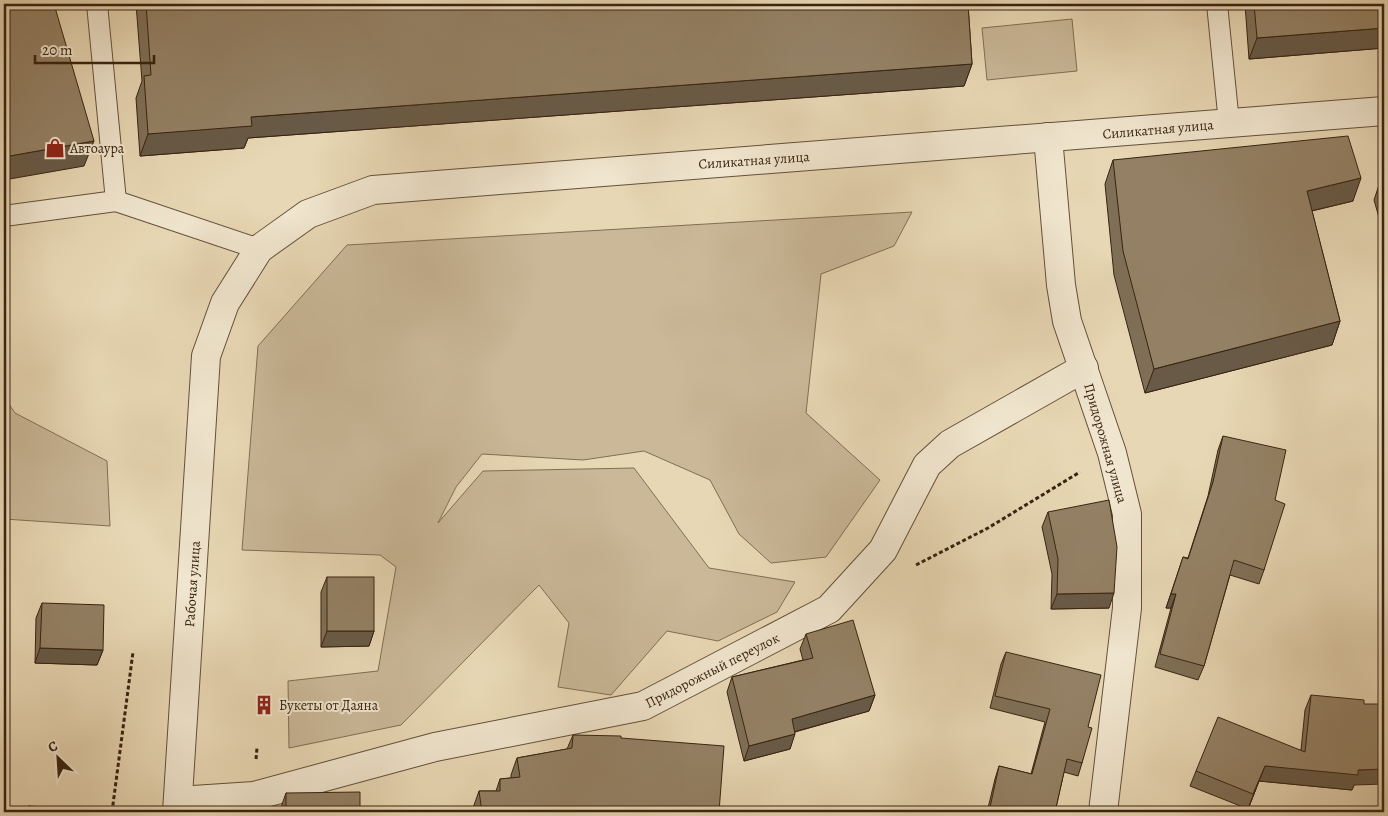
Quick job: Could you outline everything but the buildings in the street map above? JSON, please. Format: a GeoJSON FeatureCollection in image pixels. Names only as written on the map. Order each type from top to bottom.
{"type":"FeatureCollection","features":[{"type":"Feature","properties":{"kind":"street","name":"Силикатная улица"},"geometry":{"type":"LineString","coordinates":[[206,356],[225,303],[259,249],[308,214],[372,190],[1384,111]]}},
{"type":"Feature","properties":{"kind":"street","name":"Придорожная улица"},"geometry":{"type":"LineString","coordinates":[[1048,137],[1061,285],[1067,321],[1112,453],[1127,514],[1127,608],[1103,812]]}},
{"type":"Feature","properties":{"kind":"street","name":"Рабочая улица"},"geometry":{"type":"LineString","coordinates":[[178,807],[206,356]]}},
{"type":"Feature","properties":{"kind":"street","name":"Придорожный переулок"},"geometry":{"type":"LineString","coordinates":[[178,807],[254,796],[435,747],[643,706],[829,610],[883,550],[927,465],[950,444],[1084,368]]}},
{"type":"Feature","properties":{"kind":"lane"},"geometry":{"type":"LineString","coordinates":[[97,4],[116,201]]}},
{"type":"Feature","properties":{"kind":"lane"},"geometry":{"type":"LineString","coordinates":[[1218,4],[1229,123]]}},
{"type":"Feature","properties":{"kind":"lane"},"geometry":{"type":"LineString","coordinates":[[4,216],[116,201],[259,249]]}},
{"type":"Feature","properties":{"kind":"path"},"geometry":{"type":"LineString","coordinates":[[909,569],[988,528],[1112,453]]}},
{"type":"Feature","properties":{"kind":"path"},"geometry":{"type":"LineString","coordinates":[[112,812],[133,652]]}},
{"type":"Feature","properties":{"kind":"shaded area"},"geometry":{"type":"Polygon","coordinates":[[[1072,19],[1077,71],[987,80],[982,28],[1072,19]]]}},
{"type":"Feature","properties":{"kind":"shaded area"},"geometry":{"type":"Polygon","coordinates":[[[912,212],[894,246],[821,274],[806,413],[880,480],[826,557],[771,563],[739,534],[710,480],[644,451],[583,460],[482,454],[456,487],[438,523],[483,471],[634,468],[709,568],[795,582],[777,612],[718,641],[667,631],[611,695],[558,687],[569,623],[539,585],[401,725],[289,748],[288,681],[378,671],[396,567],[380,555],[242,550],[258,346],[347,245],[912,212]]]}},
{"type":"Feature","properties":{"kind":"shaded area"},"geometry":{"type":"Polygon","coordinates":[[[4,397],[15,413],[107,461],[110,526],[4,519],[4,397]]]}},
{"type":"Feature","properties":{"kind":"place","name":"Автоаура"},"geometry":{"type":"Point","coordinates":[55,148]}},
{"type":"Feature","properties":{"kind":"place","name":"Букеты от Даяна"},"geometry":{"type":"Point","coordinates":[264,705]}}]}
